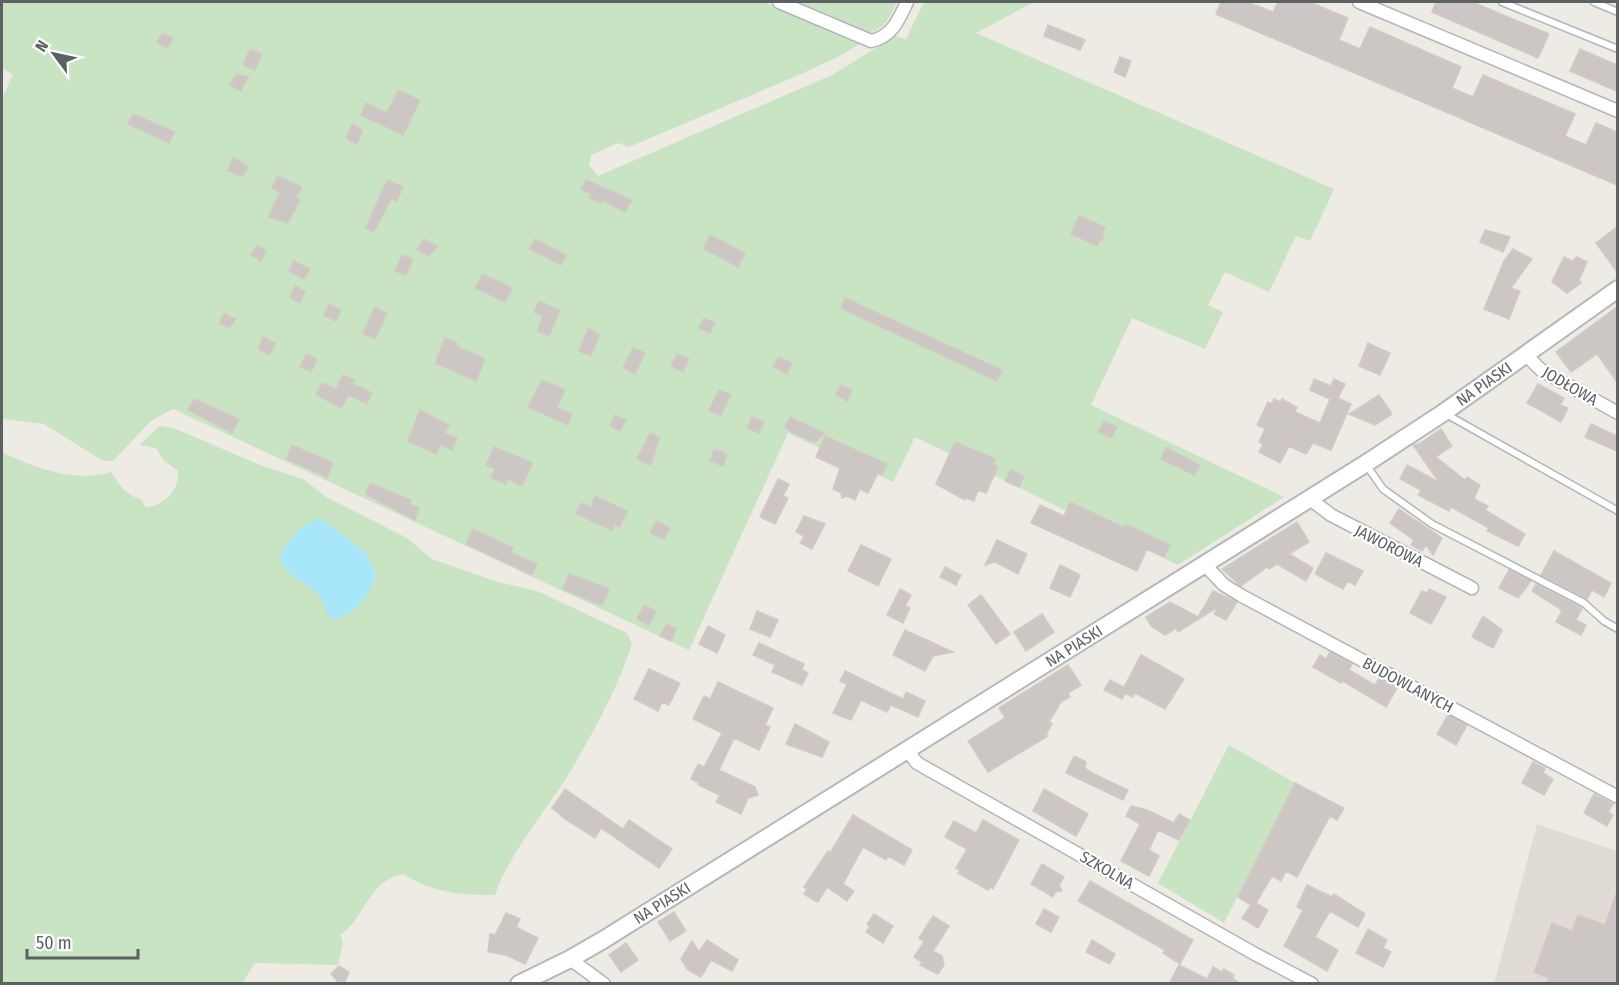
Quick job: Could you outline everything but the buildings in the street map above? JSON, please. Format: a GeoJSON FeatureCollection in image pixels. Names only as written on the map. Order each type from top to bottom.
{"type":"FeatureCollection","features":[{"type":"Feature","properties":{"kind":"street"},"geometry":{"type":"LineString","coordinates":[[779,2],[871,41],[879,39],[893,29],[907,2]]}},
{"type":"Feature","properties":{"kind":"street"},"geometry":{"type":"LineString","coordinates":[[1359,2],[1617,111]]}},
{"type":"Feature","properties":{"kind":"street","name":"NA PIASKI"},"geometry":{"type":"LineString","coordinates":[[519,984],[570,959],[1310,499],[1443,413],[1617,289]]}},
{"type":"Feature","properties":{"kind":"street","name":"JODŁOWA"},"geometry":{"type":"LineString","coordinates":[[1526,355],[1541,370],[1617,413]]}},
{"type":"Feature","properties":{"kind":"street","name":"JAWOROWA"},"geometry":{"type":"LineString","coordinates":[[1310,499],[1331,515],[1472,588]]}},
{"type":"Feature","properties":{"kind":"street","name":"BUDOWLANYCH"},"geometry":{"type":"LineString","coordinates":[[1204,565],[1224,585],[1242,596],[1617,796]]}},
{"type":"Feature","properties":{"kind":"street","name":"SZKOLNA"},"geometry":{"type":"LineString","coordinates":[[907,750],[917,763],[1312,984]]}},
{"type":"Feature","properties":{"kind":"street"},"geometry":{"type":"LineString","coordinates":[[570,959],[604,984]]}},
{"type":"Feature","properties":{"kind":"lane"},"geometry":{"type":"LineString","coordinates":[[1502,2],[1617,49]]}},
{"type":"Feature","properties":{"kind":"lane"},"geometry":{"type":"LineString","coordinates":[[1594,2],[1617,12]]}},
{"type":"Feature","properties":{"kind":"lane"},"geometry":{"type":"LineString","coordinates":[[1443,413],[1617,511]]}},
{"type":"Feature","properties":{"kind":"lane"},"geometry":{"type":"LineString","coordinates":[[1365,464],[1383,489],[1432,524],[1584,603],[1617,629]]}},
{"type":"Feature","properties":{"kind":"shaded area"},"geometry":{"type":"Polygon","coordinates":[[[1537,824],[1617,851],[1617,983],[1494,984],[1537,824]]]}},
{"type":"Feature","properties":{"kind":"green space"},"geometry":{"type":"Polygon","coordinates":[[[2,2],[764,2],[859,44],[838,57],[794,77],[629,147],[618,143],[591,155],[589,165],[598,176],[832,75],[895,36],[906,39],[924,2],[1034,2],[976,33],[1334,189],[1310,241],[1296,236],[1269,292],[1225,272],[1208,305],[1223,312],[1205,349],[1132,318],[1091,405],[1284,497],[1178,565],[915,437],[893,482],[788,433],[689,650],[173,409],[151,421],[113,461],[103,461],[44,424],[4,419],[2,421],[2,98],[13,75],[2,68],[2,2]]]}},
{"type":"Feature","properties":{"kind":"green space"},"geometry":{"type":"Polygon","coordinates":[[[789,2],[897,2],[887,21],[880,28],[870,32],[870,35],[789,2]]]}},
{"type":"Feature","properties":{"kind":"green space"},"geometry":{"type":"Polygon","coordinates":[[[160,426],[176,429],[260,465],[303,479],[326,497],[407,538],[432,559],[498,582],[537,591],[627,633],[632,644],[595,729],[567,777],[518,849],[495,895],[447,892],[424,885],[404,874],[392,878],[374,891],[356,919],[340,935],[343,942],[338,965],[255,963],[242,983],[2,983],[2,452],[41,468],[70,475],[98,475],[111,472],[123,489],[141,499],[146,508],[165,500],[173,491],[178,478],[178,471],[163,460],[156,448],[139,445],[160,426]]]}},
{"type":"Feature","properties":{"kind":"green space"},"geometry":{"type":"Polygon","coordinates":[[[1229,745],[1295,783],[1224,923],[1158,883],[1229,745]]]}},
{"type":"Feature","properties":{"kind":"water"},"geometry":{"type":"Polygon","coordinates":[[[320,518],[366,553],[376,573],[367,596],[362,602],[351,612],[336,619],[328,616],[318,595],[289,572],[283,566],[280,558],[296,534],[320,518]]]}}]}
